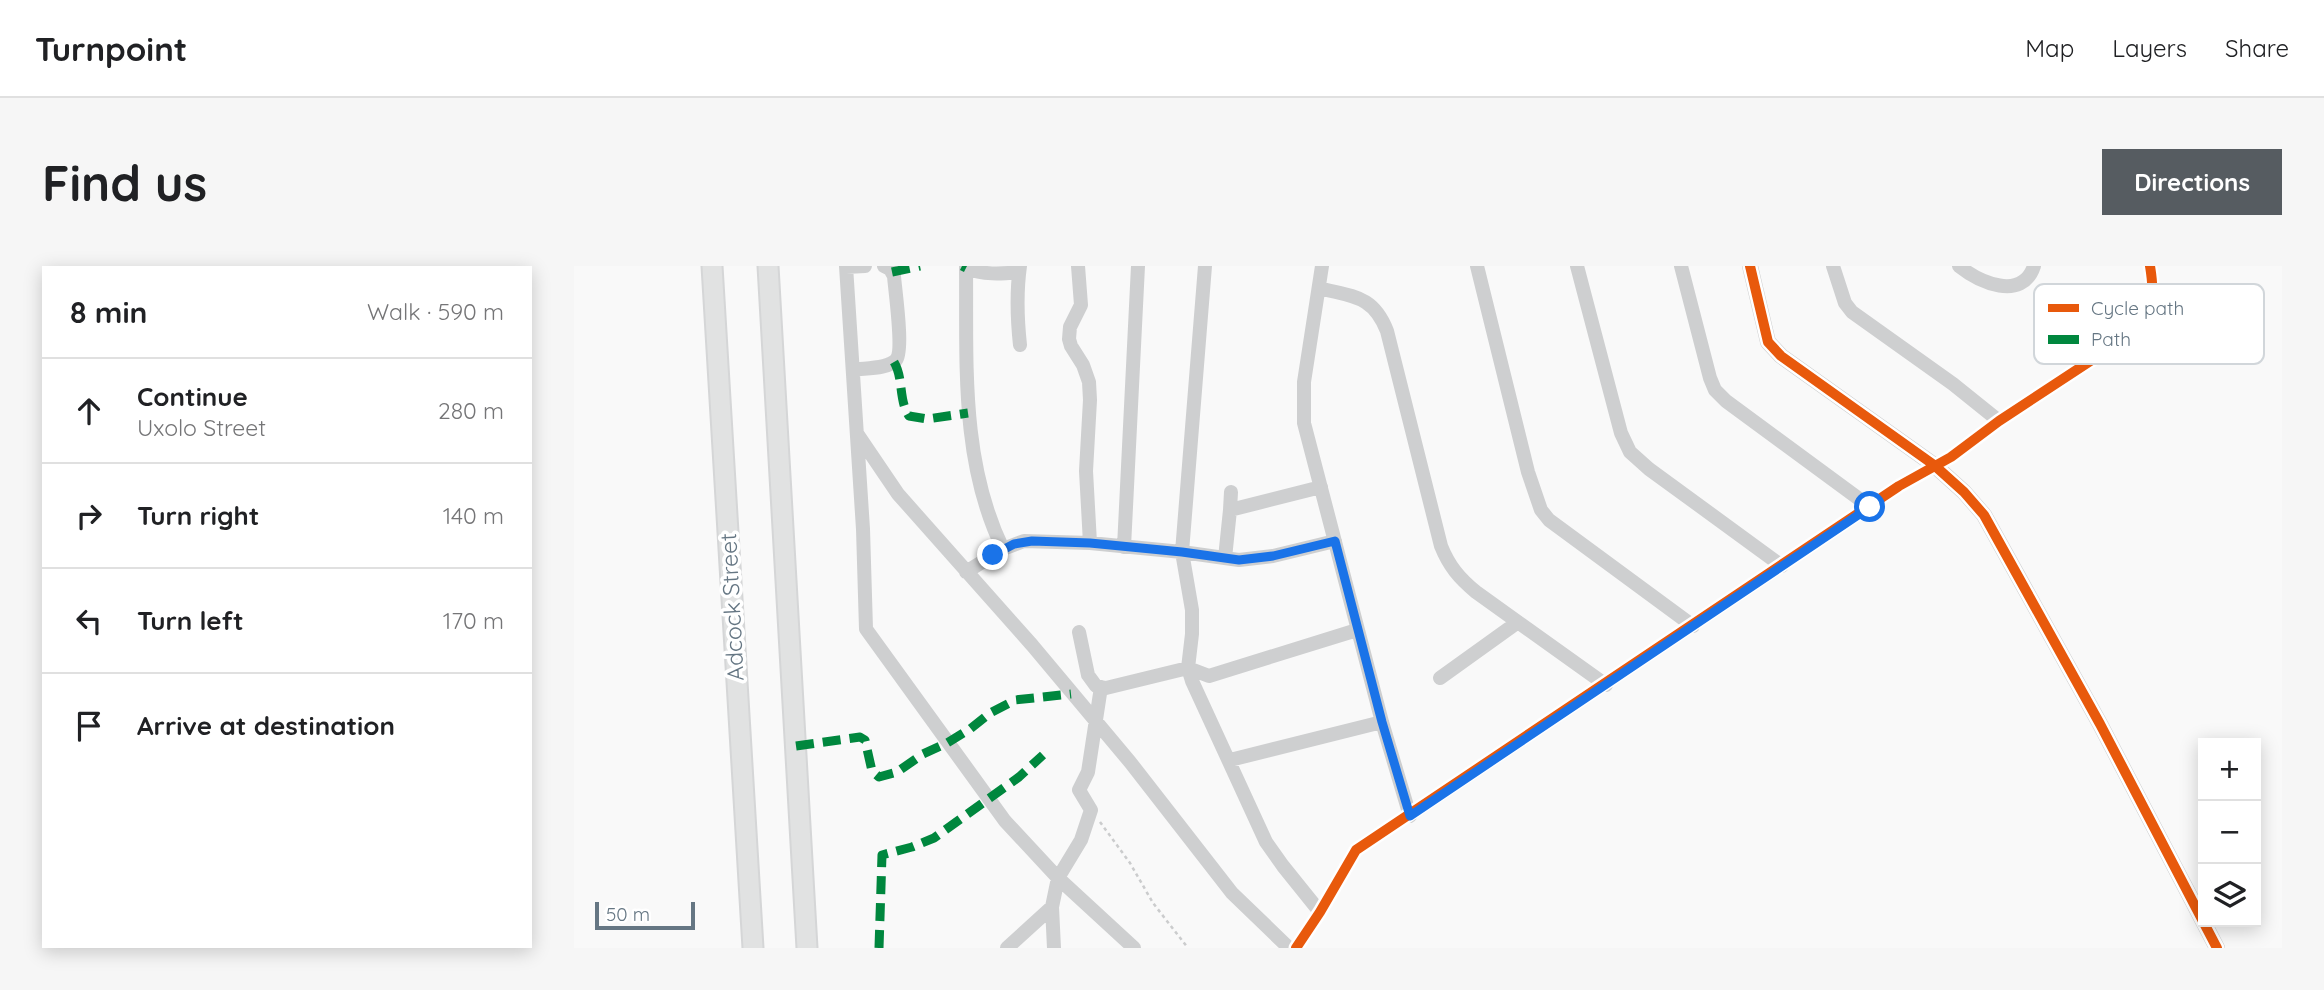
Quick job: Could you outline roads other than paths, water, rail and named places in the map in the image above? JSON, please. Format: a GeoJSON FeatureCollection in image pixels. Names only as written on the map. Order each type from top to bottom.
{"type":"FeatureCollection","features":[{"type":"Feature","properties":{"kind":"main road","name":"Adcock Street"},"geometry":{"type":"LineString","coordinates":[[712,266],[753,948]]}},
{"type":"Feature","properties":{"kind":"main road"},"geometry":{"type":"LineString","coordinates":[[768,266],[807,948]]}},
{"type":"Feature","properties":{"kind":"street"},"geometry":{"type":"LineString","coordinates":[[865,266],[846,267],[863,529],[866,629],[1005,821],[1058,878],[1134,948]]}},
{"type":"Feature","properties":{"kind":"street"},"geometry":{"type":"LineString","coordinates":[[853,369],[888,365],[899,355],[894,276],[890,269],[884,266]]}},
{"type":"Feature","properties":{"kind":"street"},"geometry":{"type":"LineString","coordinates":[[1078,266],[1081,305],[1070,327],[1069,339],[1088,375],[1090,389],[1086,471],[1090,543]]}},
{"type":"Feature","properties":{"kind":"street"},"geometry":{"type":"LineString","coordinates":[[1125,547],[1138,266]]}},
{"type":"Feature","properties":{"kind":"street"},"geometry":{"type":"LineString","coordinates":[[1205,266],[1182,552],[1192,610],[1188,668],[1266,842],[1320,912]]}},
{"type":"Feature","properties":{"kind":"street"},"geometry":{"type":"LineString","coordinates":[[1322,266],[1303,397],[1304,422],[1357,630],[1410,816]]}},
{"type":"Feature","properties":{"kind":"street"},"geometry":{"type":"LineString","coordinates":[[1477,266],[1528,472],[1541,510],[1549,520],[1693,626]]}},
{"type":"Feature","properties":{"kind":"street"},"geometry":{"type":"LineString","coordinates":[[1577,266],[1617,419],[1630,452],[1649,469],[1782,566]]}},
{"type":"Feature","properties":{"kind":"street"},"geometry":{"type":"LineString","coordinates":[[1681,266],[1715,390],[1739,411],[1870,507]]}},
{"type":"Feature","properties":{"kind":"street"},"geometry":{"type":"LineString","coordinates":[[1751,266],[1768,342],[1781,356],[1934,465],[1984,514],[2217,948]]}},
{"type":"Feature","properties":{"kind":"street"},"geometry":{"type":"LineString","coordinates":[[1833,266],[1845,303],[1852,312],[1953,384],[1999,421]]}},
{"type":"Feature","properties":{"kind":"street"},"geometry":{"type":"LineString","coordinates":[[1959,266],[1986,283],[2002,286],[2020,283],[2028,277],[2034,266]]}},
{"type":"Feature","properties":{"kind":"street"},"geometry":{"type":"LineString","coordinates":[[2150,266],[2152,284]]}},
{"type":"Feature","properties":{"kind":"street"},"geometry":{"type":"LineString","coordinates":[[1003,549],[988,514],[968,416],[966,267],[998,274],[1020,269],[1016,302],[1020,345]]}},
{"type":"Feature","properties":{"kind":"street"},"geometry":{"type":"LineString","coordinates":[[1319,288],[1360,299],[1370,304],[1381,316],[1441,546],[1447,561],[1460,579],[1606,685]]}},
{"type":"Feature","properties":{"kind":"street"},"geometry":{"type":"LineString","coordinates":[[1296,948],[1356,850],[1870,507],[1934,465],[1951,457],[1999,421],[2084,364]]}},
{"type":"Feature","properties":{"kind":"street"},"geometry":{"type":"LineString","coordinates":[[857,434],[898,494],[1032,645],[1130,762],[1232,893],[1289,948]]}},
{"type":"Feature","properties":{"kind":"street"},"geometry":{"type":"LineString","coordinates":[[1230,510],[1321,487]]}},
{"type":"Feature","properties":{"kind":"street"},"geometry":{"type":"LineString","coordinates":[[1225,558],[1231,492]]}},
{"type":"Feature","properties":{"kind":"street"},"geometry":{"type":"LineString","coordinates":[[966,572],[1003,549],[1024,541],[1090,543],[1251,559],[1335,541]]}},
{"type":"Feature","properties":{"kind":"street"},"geometry":{"type":"LineString","coordinates":[[1440,678],[1518,622]]}},
{"type":"Feature","properties":{"kind":"street"},"geometry":{"type":"LineString","coordinates":[[1079,632],[1088,674],[1096,686],[1106,688],[1188,668],[1209,676],[1357,630]]}},
{"type":"Feature","properties":{"kind":"street"},"geometry":{"type":"LineString","coordinates":[[1054,948],[1052,907],[1058,878],[1082,840],[1091,810],[1079,790],[1088,772],[1101,687]]}},
{"type":"Feature","properties":{"kind":"street"},"geometry":{"type":"LineString","coordinates":[[1230,760],[1382,722]]}},
{"type":"Feature","properties":{"kind":"street"},"geometry":{"type":"LineString","coordinates":[[1007,948],[1052,907]]}}]}
